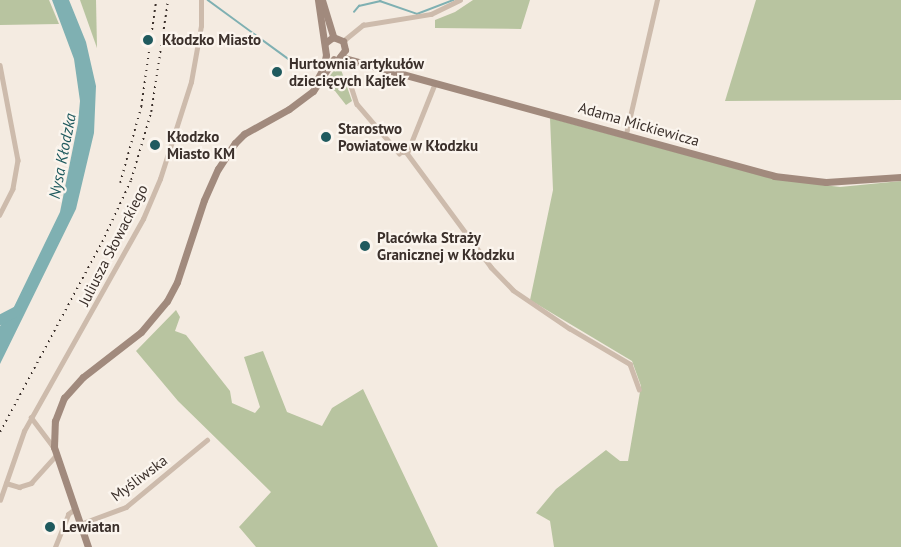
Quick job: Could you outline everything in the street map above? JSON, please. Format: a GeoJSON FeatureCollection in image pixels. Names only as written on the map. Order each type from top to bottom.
{"type":"FeatureCollection","features":[{"type":"Feature","properties":{"kind":"main road"},"geometry":{"type":"LineString","coordinates":[[88,547],[55,451],[55,421],[64,398],[83,377],[141,332],[170,296],[204,200],[229,150],[244,134],[284,112],[310,93],[321,83],[345,50],[343,41],[333,37],[320,0]]}},
{"type":"Feature","properties":{"kind":"main road"},"geometry":{"type":"LineString","coordinates":[[310,93],[323,69],[326,55],[320,0]]}},
{"type":"Feature","properties":{"kind":"main road"},"geometry":{"type":"LineString","coordinates":[[325,43],[333,37]]}},
{"type":"Feature","properties":{"kind":"main road","name":"Adama Mickiewicza"},"geometry":{"type":"LineString","coordinates":[[345,50],[374,66]]}},
{"type":"Feature","properties":{"kind":"main road"},"geometry":{"type":"LineString","coordinates":[[326,55],[337,58]]}},
{"type":"Feature","properties":{"kind":"main road","name":"Adama Mickiewicza"},"geometry":{"type":"LineString","coordinates":[[337,58],[435,82],[786,178],[826,182],[901,177]]}},
{"type":"Feature","properties":{"kind":"street","name":"Juliusza Słowackiego"},"geometry":{"type":"LineString","coordinates":[[0,500],[20,440],[31,417],[68,355],[152,200],[185,104],[195,65],[203,10],[201,0]]}},
{"type":"Feature","properties":{"kind":"street"},"geometry":{"type":"LineString","coordinates":[[343,41],[363,25],[431,14],[460,0]]}},
{"type":"Feature","properties":{"kind":"street"},"geometry":{"type":"LineString","coordinates":[[626,134],[657,0]]}},
{"type":"Feature","properties":{"kind":"street"},"geometry":{"type":"LineString","coordinates":[[0,65],[18,160],[13,189],[0,214]]}},
{"type":"Feature","properties":{"kind":"street"},"geometry":{"type":"LineString","coordinates":[[407,153],[435,82]]}},
{"type":"Feature","properties":{"kind":"street"},"geometry":{"type":"LineString","coordinates":[[350,83],[357,104],[363,112],[399,153],[407,153]]}},
{"type":"Feature","properties":{"kind":"street"},"geometry":{"type":"LineString","coordinates":[[407,153],[491,267],[513,290],[542,311],[630,364],[639,389]]}},
{"type":"Feature","properties":{"kind":"street"},"geometry":{"type":"LineString","coordinates":[[6,483],[19,487],[32,483],[55,451],[31,417]]}},
{"type":"Feature","properties":{"kind":"street","name":"Myśliwska"},"geometry":{"type":"LineString","coordinates":[[80,524],[126,507],[207,440]]}},
{"type":"Feature","properties":{"kind":"street"},"geometry":{"type":"LineString","coordinates":[[55,547],[68,514],[75,509]]}},
{"type":"Feature","properties":{"kind":"green space"},"geometry":{"type":"Polygon","coordinates":[[[0,0],[49,0],[59,24],[0,25],[0,0]]]}},
{"type":"Feature","properties":{"kind":"green space"},"geometry":{"type":"Polygon","coordinates":[[[80,0],[96,0],[97,48],[80,0]]]}},
{"type":"Feature","properties":{"kind":"green space"},"geometry":{"type":"Polygon","coordinates":[[[473,0],[530,0],[521,29],[435,28],[435,20],[455,12],[473,0]]]}},
{"type":"Feature","properties":{"kind":"green space"},"geometry":{"type":"Polygon","coordinates":[[[756,0],[901,0],[901,100],[725,101],[756,0]]]}},
{"type":"Feature","properties":{"kind":"green space"},"geometry":{"type":"Polygon","coordinates":[[[339,64],[352,101],[346,105],[335,91],[322,86],[339,64]]]}},
{"type":"Feature","properties":{"kind":"green space"},"geometry":{"type":"Polygon","coordinates":[[[550,118],[774,179],[840,187],[901,181],[901,547],[554,547],[550,521],[536,513],[556,489],[606,450],[620,461],[628,461],[641,386],[632,361],[530,300],[553,190],[550,118]]]}},
{"type":"Feature","properties":{"kind":"green space"},"geometry":{"type":"Polygon","coordinates":[[[176,310],[180,317],[175,331],[186,335],[230,391],[232,403],[255,413],[260,407],[244,357],[263,351],[287,412],[322,426],[332,408],[363,389],[438,547],[256,547],[239,527],[271,492],[178,401],[136,351],[176,310]]]}},
{"type":"Feature","properties":{"kind":"water"},"geometry":{"type":"Polygon","coordinates":[[[52,0],[69,0],[86,42],[96,86],[94,133],[76,209],[0,364],[0,326],[11,313],[60,212],[78,123],[80,101],[74,59],[52,0]]]}},
{"type":"Feature","properties":{"kind":"waterway"},"geometry":{"type":"LineString","coordinates":[[208,0],[301,68],[306,65]]}},
{"type":"Feature","properties":{"kind":"waterway"},"geometry":{"type":"LineString","coordinates":[[354,12],[359,6],[380,1],[417,14],[453,0]]}},
{"type":"Feature","properties":{"kind":"waterway","name":"Nysa Kłodzka"},"geometry":{"type":"LineString","coordinates":[[0,320],[17,311]]}},
{"type":"Feature","properties":{"kind":"railway"},"geometry":{"type":"LineString","coordinates":[[120,183],[141,107],[156,0]]}},
{"type":"Feature","properties":{"kind":"railway"},"geometry":{"type":"LineString","coordinates":[[0,432],[102,242],[131,180],[151,112],[168,0]]}},
{"type":"Feature","properties":{"kind":"place","name":"Kłodzko Miasto"},"geometry":{"type":"Point","coordinates":[148,40]}},
{"type":"Feature","properties":{"kind":"place","name":"Hurtownia artykułów dziecięcych Kajtek"},"geometry":{"type":"Point","coordinates":[277,72]}},
{"type":"Feature","properties":{"kind":"place","name":"Starostwo Powiatowe w Kłodzku"},"geometry":{"type":"Point","coordinates":[326,137]}},
{"type":"Feature","properties":{"kind":"place","name":"Kłodzko Miasto KM"},"geometry":{"type":"Point","coordinates":[155,145]}},
{"type":"Feature","properties":{"kind":"place","name":"Placówka Straży Granicznej w Kłodzku"},"geometry":{"type":"Point","coordinates":[365,246]}},
{"type":"Feature","properties":{"kind":"place","name":"Lewiatan"},"geometry":{"type":"Point","coordinates":[50,527]}}]}
